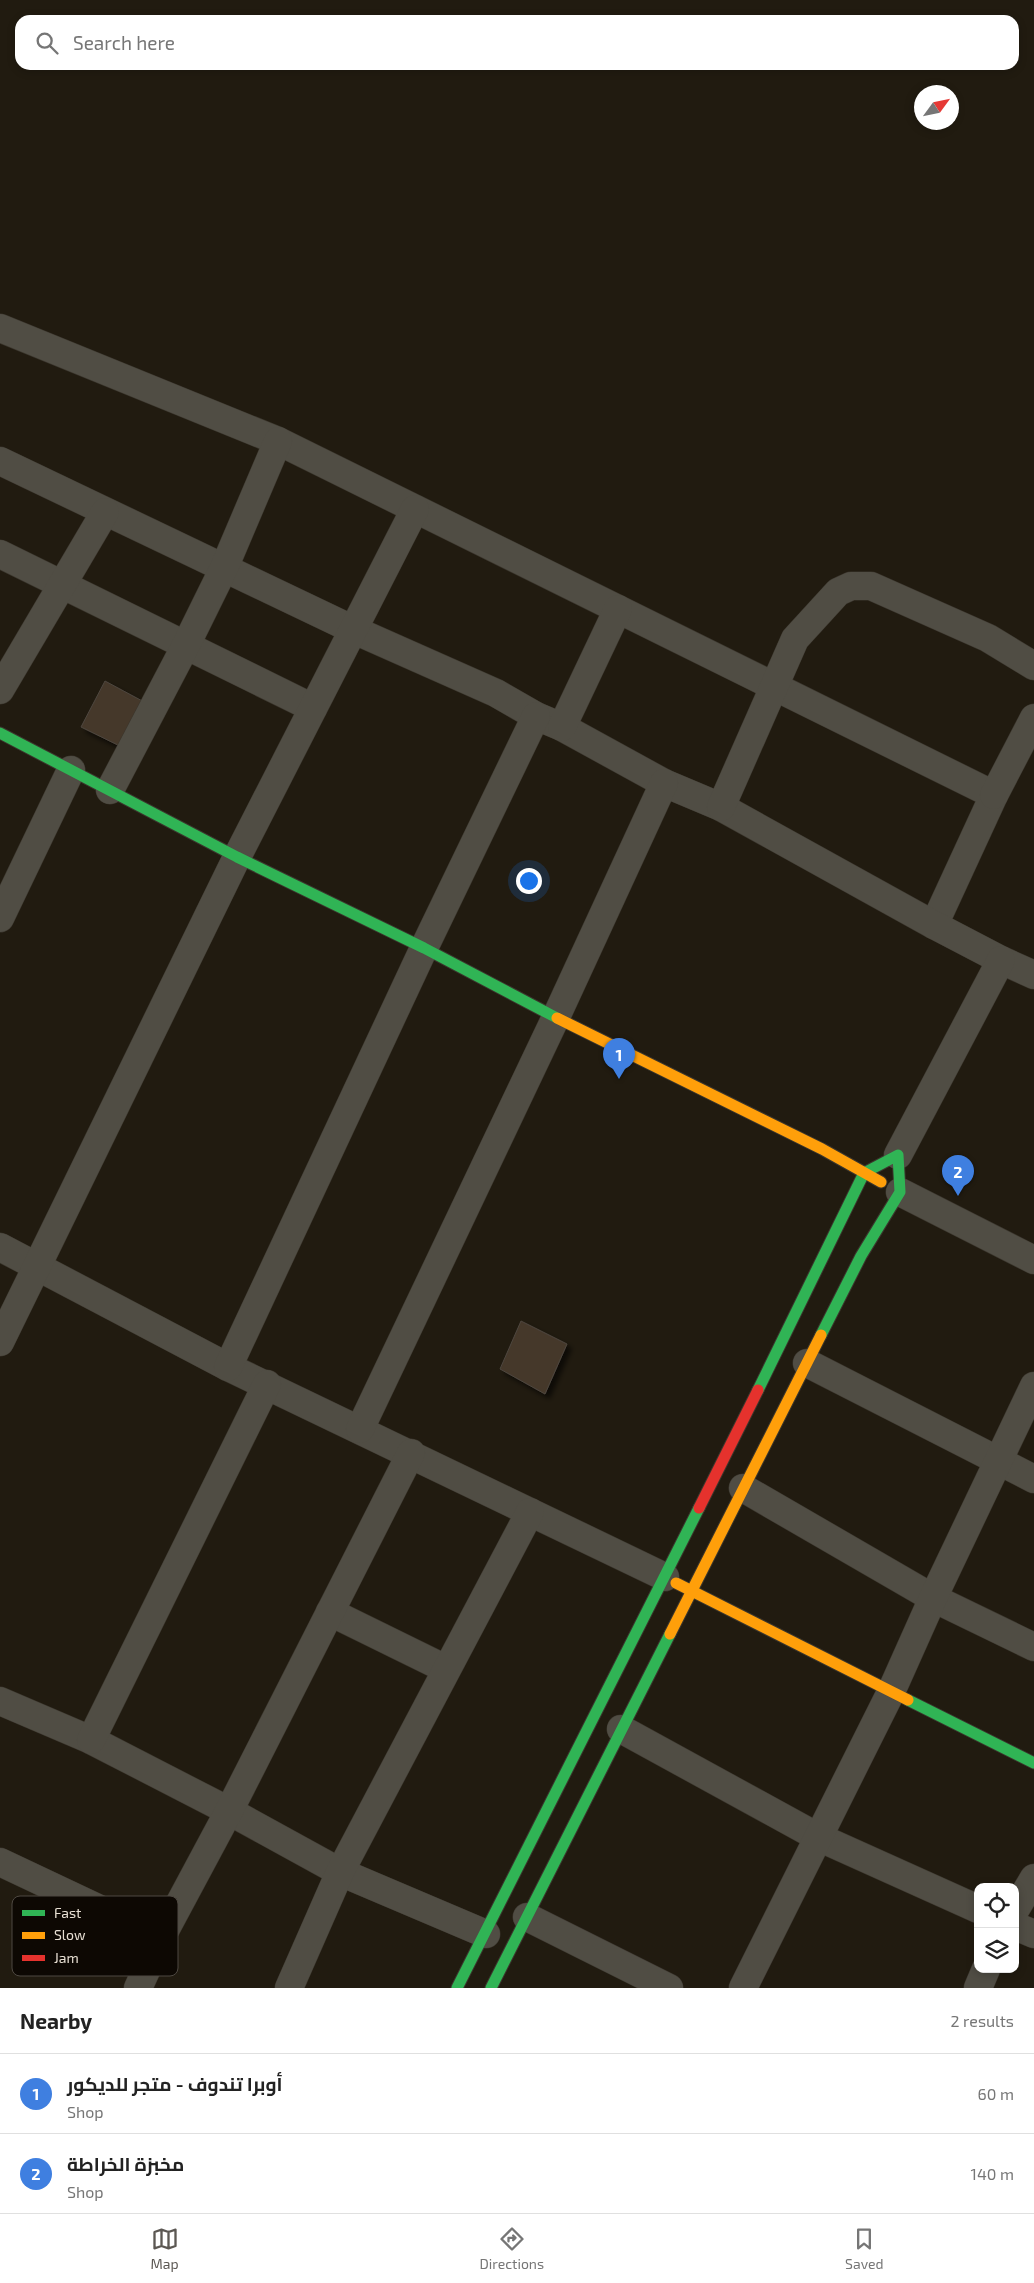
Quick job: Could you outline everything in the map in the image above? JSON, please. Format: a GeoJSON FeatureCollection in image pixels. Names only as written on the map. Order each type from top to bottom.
{"type":"FeatureCollection","features":[{"type":"Feature","properties":{"kind":"street"},"geometry":{"type":"LineString","coordinates":[[0,328],[278,441],[994,796]]}},
{"type":"Feature","properties":{"kind":"street"},"geometry":{"type":"LineString","coordinates":[[110,790],[186,646],[224,568],[278,441]]}},
{"type":"Feature","properties":{"kind":"street"},"geometry":{"type":"LineString","coordinates":[[0,461],[354,630],[496,694],[536,716],[562,727],[664,783],[721,807],[934,925],[1000,960],[1034,975]]}},
{"type":"Feature","properties":{"kind":"street"},"geometry":{"type":"LineString","coordinates":[[0,1342],[237,857],[415,509]]}},
{"type":"Feature","properties":{"kind":"street"},"geometry":{"type":"LineString","coordinates":[[0,690],[105,512]]}},
{"type":"Feature","properties":{"kind":"street"},"geometry":{"type":"LineString","coordinates":[[0,554],[313,708]]}},
{"type":"Feature","properties":{"kind":"street"},"geometry":{"type":"LineString","coordinates":[[721,807],[795,639],[812,618],[838,592],[859,585],[871,586],[988,638],[1034,666]]}},
{"type":"Feature","properties":{"kind":"street"},"geometry":{"type":"LineString","coordinates":[[562,727],[618,609]]}},
{"type":"Feature","properties":{"kind":"street"},"geometry":{"type":"LineString","coordinates":[[228,1367],[424,948],[536,716]]}},
{"type":"Feature","properties":{"kind":"street"},"geometry":{"type":"LineString","coordinates":[[934,925],[994,796],[1034,718]]}},
{"type":"Feature","properties":{"kind":"street"},"geometry":{"type":"LineString","coordinates":[[0,733],[237,857],[424,948],[556,1017],[822,1149],[900,1192],[1034,1260]]}},
{"type":"Feature","properties":{"kind":"street"},"geometry":{"type":"LineString","coordinates":[[0,918],[71,770]]}},
{"type":"Feature","properties":{"kind":"street"},"geometry":{"type":"LineString","coordinates":[[360,1429],[556,1017],[664,783]]}},
{"type":"Feature","properties":{"kind":"street"},"geometry":{"type":"LineString","coordinates":[[491,1988],[861,1256],[900,1192],[898,1155],[1000,960]]}},
{"type":"Feature","properties":{"kind":"street"},"geometry":{"type":"LineString","coordinates":[[458,1988],[780,1349],[864,1173],[898,1155]]}},
{"type":"Feature","properties":{"kind":"street"},"geometry":{"type":"LineString","coordinates":[[0,1247],[228,1367],[411,1453],[665,1577],[1034,1763]]}},
{"type":"Feature","properties":{"kind":"street"},"geometry":{"type":"LineString","coordinates":[[807,1363],[1034,1479]]}},
{"type":"Feature","properties":{"kind":"street"},"geometry":{"type":"LineString","coordinates":[[91,1740],[267,1384]]}},
{"type":"Feature","properties":{"kind":"street"},"geometry":{"type":"LineString","coordinates":[[743,1988],[891,1692],[933,1598],[1034,1386]]}},
{"type":"Feature","properties":{"kind":"street"},"geometry":{"type":"LineString","coordinates":[[178,1906],[229,1811],[411,1453]]}},
{"type":"Feature","properties":{"kind":"street"},"geometry":{"type":"LineString","coordinates":[[743,1488],[933,1598],[1034,1648]]}},
{"type":"Feature","properties":{"kind":"street"},"geometry":{"type":"LineString","coordinates":[[289,1988],[340,1872],[530,1512]]}},
{"type":"Feature","properties":{"kind":"street"},"geometry":{"type":"LineString","coordinates":[[330,1612],[446,1669]]}},
{"type":"Feature","properties":{"kind":"street"},"geometry":{"type":"LineString","coordinates":[[0,1701],[91,1740],[229,1811],[340,1872],[486,1934]]}},
{"type":"Feature","properties":{"kind":"street"},"geometry":{"type":"LineString","coordinates":[[622,1729],[818,1837],[974,1906]]}},
{"type":"Feature","properties":{"kind":"street"},"geometry":{"type":"LineString","coordinates":[[541,1821],[568,1836]]}},
{"type":"Feature","properties":{"kind":"street"},"geometry":{"type":"LineString","coordinates":[[0,1862],[72,1896]]}},
{"type":"Feature","properties":{"kind":"street"},"geometry":{"type":"LineString","coordinates":[[1019,1903],[1034,1878]]}},
{"type":"Feature","properties":{"kind":"street"},"geometry":{"type":"LineString","coordinates":[[527,1917],[669,1988]]}},
{"type":"Feature","properties":{"kind":"street"},"geometry":{"type":"LineString","coordinates":[[1019,1928],[1034,1934]]}},
{"type":"Feature","properties":{"kind":"street"},"geometry":{"type":"LineString","coordinates":[[978,1988],[984,1973]]}},
{"type":"Feature","properties":{"kind":"street"},"geometry":{"type":"LineString","coordinates":[[138,1988],[144,1976]]}},
{"type":"Feature","properties":{"kind":"building"},"geometry":{"type":"Polygon","coordinates":[[[105,681],[146,703],[124,748],[81,727],[105,681]]]}},
{"type":"Feature","properties":{"kind":"building"},"geometry":{"type":"Polygon","coordinates":[[[521,1321],[567,1344],[545,1394],[500,1369],[521,1321]]]}},
{"type":"Feature","properties":{"kind":"traffic: fast"},"geometry":{"type":"LineString","coordinates":[[0,733],[237,857],[424,948],[557,1018]]}},
{"type":"Feature","properties":{"kind":"traffic: fast"},"geometry":{"type":"LineString","coordinates":[[758,1390],[864,1173],[898,1155],[900,1192],[861,1256],[821,1335]]}},
{"type":"Feature","properties":{"kind":"traffic: fast"},"geometry":{"type":"LineString","coordinates":[[457,1988],[699,1508]]}},
{"type":"Feature","properties":{"kind":"traffic: fast"},"geometry":{"type":"LineString","coordinates":[[491,1988],[670,1634]]}},
{"type":"Feature","properties":{"kind":"traffic: fast"},"geometry":{"type":"LineString","coordinates":[[908,1700],[1034,1763]]}},
{"type":"Feature","properties":{"kind":"traffic: slow"},"geometry":{"type":"LineString","coordinates":[[557,1018],[822,1149],[881,1182]]}},
{"type":"Feature","properties":{"kind":"traffic: slow"},"geometry":{"type":"LineString","coordinates":[[670,1634],[821,1335]]}},
{"type":"Feature","properties":{"kind":"traffic: slow"},"geometry":{"type":"LineString","coordinates":[[676,1583],[908,1700]]}},
{"type":"Feature","properties":{"kind":"traffic: jam"},"geometry":{"type":"LineString","coordinates":[[699,1508],[758,1390]]}},
{"type":"Feature","properties":{"kind":"place","name":"أوبرا تندوف - متجر للديكور"},"geometry":{"type":"Point","coordinates":[619,1079]}},
{"type":"Feature","properties":{"kind":"place","name":"مخبزة الخراطة"},"geometry":{"type":"Point","coordinates":[958,1196]}}]}
